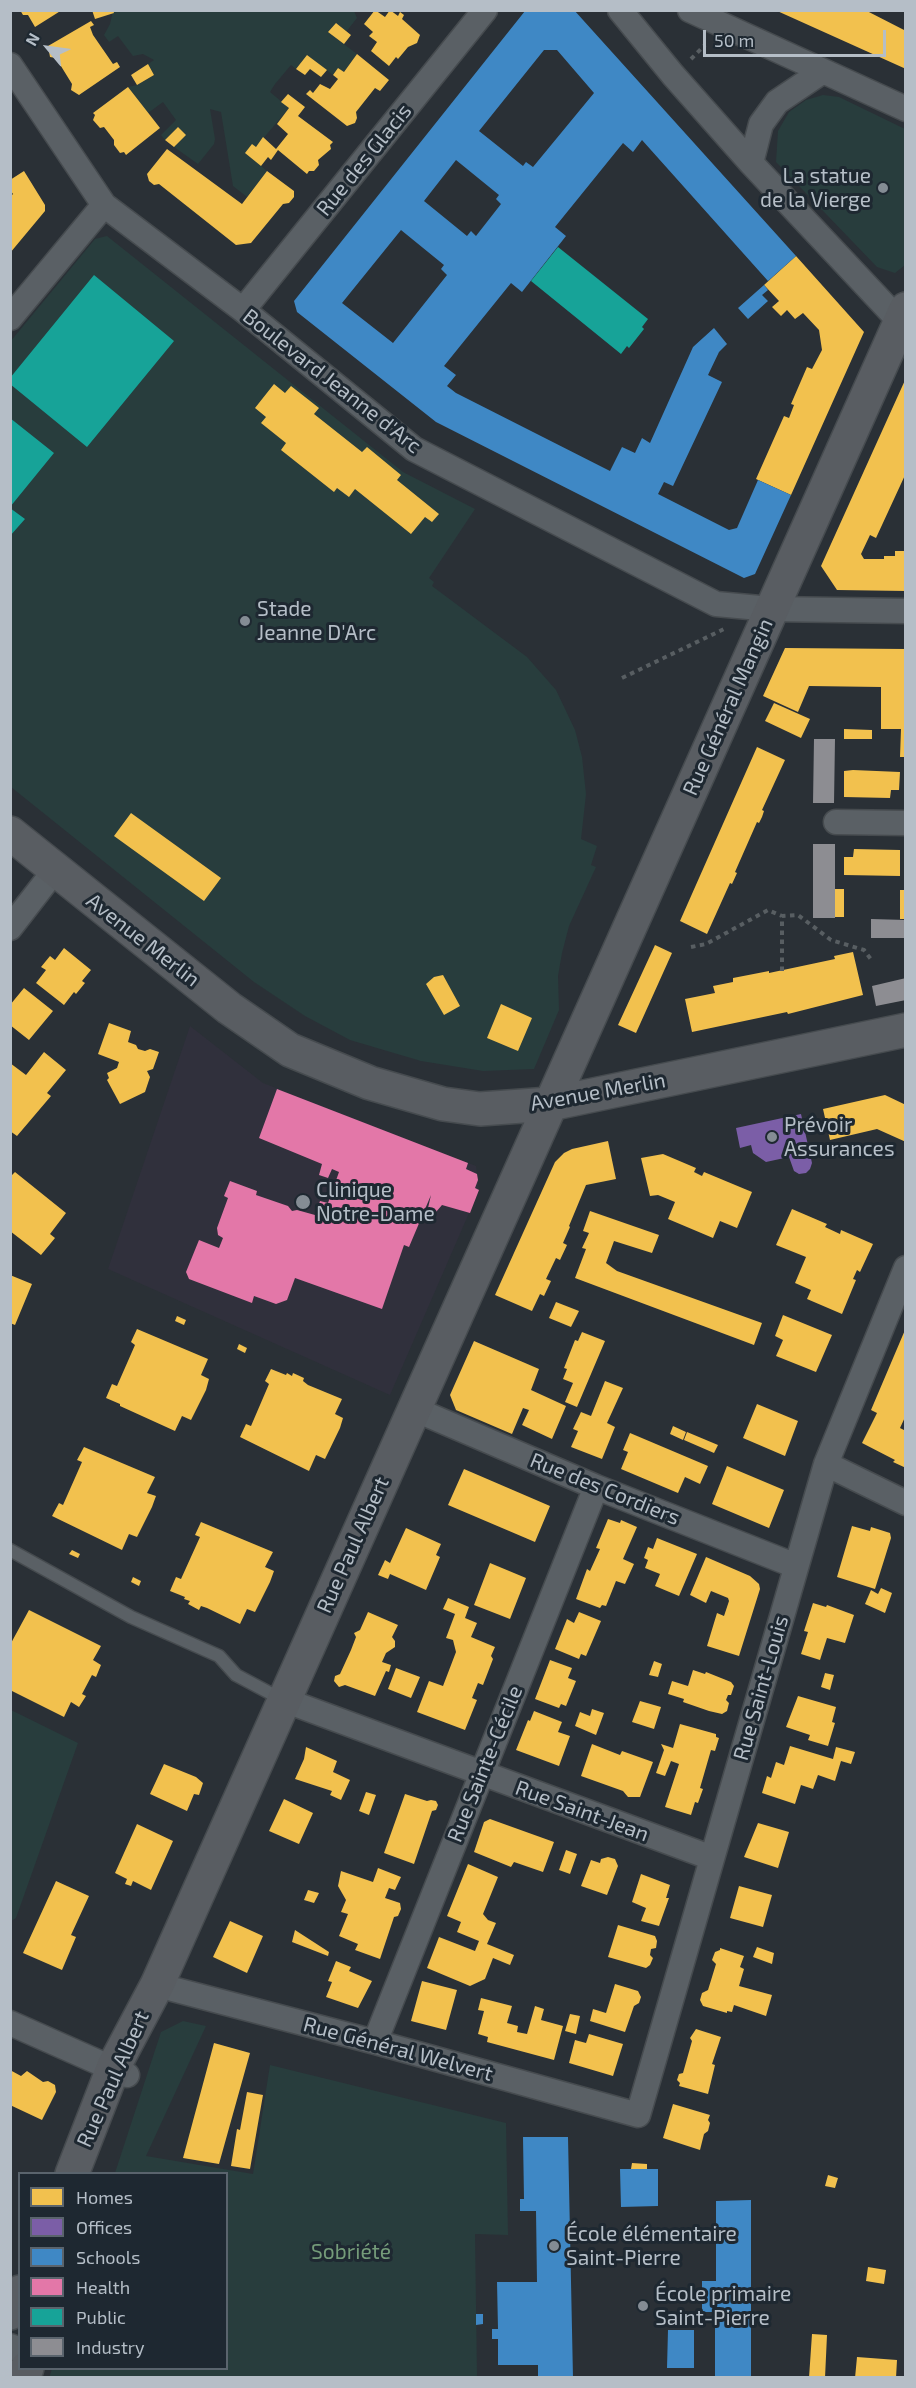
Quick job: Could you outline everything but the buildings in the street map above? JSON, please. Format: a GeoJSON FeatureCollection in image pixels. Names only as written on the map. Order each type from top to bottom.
{"type":"FeatureCollection","features":[{"type":"Feature","properties":{"kind":"main road","name":"Rue Général Mangin"},"geometry":{"type":"LineString","coordinates":[[550,1104],[771,609],[904,320]]}},
{"type":"Feature","properties":{"kind":"main road","name":"Avenue Merlin"},"geometry":{"type":"LineString","coordinates":[[10,833],[230,1008],[290,1050],[370,1083],[443,1104],[480,1109],[550,1104],[906,1030]]}},
{"type":"Feature","properties":{"kind":"main road","name":"Rue Paul Albert"},"geometry":{"type":"LineString","coordinates":[[73,2172],[120,2072],[550,1104]]}},
{"type":"Feature","properties":{"kind":"main road","name":"Rue Paul Albert"},"geometry":{"type":"LineString","coordinates":[[95,2172],[120,2072]]}},
{"type":"Feature","properties":{"kind":"main road"},"geometry":{"type":"LineString","coordinates":[[10,2313],[18,2296]]}},
{"type":"Feature","properties":{"kind":"street","name":"Rue des Glacis"},"geometry":{"type":"LineString","coordinates":[[243,310],[485,10]]}},
{"type":"Feature","properties":{"kind":"street"},"geometry":{"type":"LineString","coordinates":[[620,10],[673,75],[752,163],[904,320]]}},
{"type":"Feature","properties":{"kind":"street"},"geometry":{"type":"LineString","coordinates":[[690,10],[906,109]]}},
{"type":"Feature","properties":{"kind":"street","name":"Boulevard Jeanne d'Arc"},"geometry":{"type":"LineString","coordinates":[[10,65],[104,205],[243,310],[414,449],[716,604],[771,609],[906,611]]}},
{"type":"Feature","properties":{"kind":"street"},"geometry":{"type":"LineString","coordinates":[[752,163],[761,124],[777,102],[823,70]]}},
{"type":"Feature","properties":{"kind":"street"},"geometry":{"type":"LineString","coordinates":[[10,318],[104,205]]}},
{"type":"Feature","properties":{"kind":"street"},"geometry":{"type":"LineString","coordinates":[[836,822],[906,823]]}},
{"type":"Feature","properties":{"kind":"street"},"geometry":{"type":"LineString","coordinates":[[10,928],[55,870]]}},
{"type":"Feature","properties":{"kind":"street","name":"Rue Saint-Louis"},"geometry":{"type":"LineString","coordinates":[[638,2115],[826,1464],[906,1268]]}},
{"type":"Feature","properties":{"kind":"street","name":"Rue des Cordiers"},"geometry":{"type":"LineString","coordinates":[[414,1409],[596,1487],[796,1566]]}},
{"type":"Feature","properties":{"kind":"street"},"geometry":{"type":"LineString","coordinates":[[826,1464],[906,1503]]}},
{"type":"Feature","properties":{"kind":"street","name":"Rue Sainte-Cécile"},"geometry":{"type":"LineString","coordinates":[[375,2042],[596,1487]]}},
{"type":"Feature","properties":{"kind":"street","name":"Rue Saint-Jean"},"geometry":{"type":"LineString","coordinates":[[284,1700],[712,1858]]}},
{"type":"Feature","properties":{"kind":"street","name":"Rue Général Welvert"},"geometry":{"type":"LineString","coordinates":[[157,1985],[375,2042],[638,2115]]}},
{"type":"Feature","properties":{"kind":"street"},"geometry":{"type":"LineString","coordinates":[[10,2023],[120,2072]]}},
{"type":"Feature","properties":{"kind":"lane"},"geometry":{"type":"LineString","coordinates":[[10,1550],[131,1617],[219,1656],[236,1674],[284,1700]]}},
{"type":"Feature","properties":{"kind":"path"},"geometry":{"type":"LineString","coordinates":[[685,64],[705,45]]}},
{"type":"Feature","properties":{"kind":"path"},"geometry":{"type":"LineString","coordinates":[[622,678],[725,629]]}},
{"type":"Feature","properties":{"kind":"path"},"geometry":{"type":"LineString","coordinates":[[691,947],[706,944],[768,910],[782,916],[798,915],[831,940],[864,950],[873,962]]}},
{"type":"Feature","properties":{"kind":"path"},"geometry":{"type":"LineString","coordinates":[[782,916],[782,970]]}},
{"type":"Feature","properties":{"kind":"shaded area","name":"Clinique Notre-Dame"},"geometry":{"type":"Polygon","coordinates":[[[190,1026],[263,1083],[476,1166],[479,1190],[390,1395],[108,1269],[190,1026]]]}},
{"type":"Feature","properties":{"kind":"green space"},"geometry":{"type":"Polygon","coordinates":[[[113,11],[354,11],[357,18],[346,32],[336,23],[328,32],[357,54],[344,72],[338,68],[333,75],[307,55],[296,69],[291,65],[275,84],[270,92],[289,108],[256,147],[246,153],[267,171],[247,197],[233,186],[221,112],[210,109],[214,144],[198,164],[174,147],[186,135],[178,127],[165,140],[161,135],[176,120],[163,102],[148,113],[128,87],[137,85],[154,75],[148,64],[154,60],[143,54],[133,56],[118,36],[109,42],[104,35],[113,11]]]}},
{"type":"Feature","properties":{"kind":"green space"},"geometry":{"type":"Polygon","coordinates":[[[823,95],[839,97],[905,129],[905,265],[895,273],[877,267],[776,162],[778,131],[789,112],[806,100],[823,95]]]}},
{"type":"Feature","properties":{"kind":"green space","name":"Stade Jeanne D'Arc"},"geometry":{"type":"Polygon","coordinates":[[[107,236],[403,472],[475,509],[429,578],[434,582],[432,586],[527,657],[556,690],[575,730],[582,757],[586,794],[581,839],[597,846],[591,865],[596,867],[569,926],[562,953],[558,976],[559,1010],[534,1069],[483,1071],[421,1061],[350,1040],[305,1016],[254,982],[11,787],[10,342],[95,239],[107,236]]]}},
{"type":"Feature","properties":{"kind":"green space"},"geometry":{"type":"Polygon","coordinates":[[[11,1710],[78,1743],[16,1918],[11,1921],[11,1710]]]}},
{"type":"Feature","properties":{"kind":"green space","name":"Sobriété"},"geometry":{"type":"Polygon","coordinates":[[[183,2021],[206,2026],[146,2156],[253,2174],[270,2065],[506,2123],[508,2235],[475,2234],[477,2377],[49,2378],[52,2370],[228,2370],[228,2172],[115,2172],[161,2032],[183,2021]]]}},
{"type":"Feature","properties":{"kind":"place","name":"La statue de la Vierge"},"geometry":{"type":"Point","coordinates":[883,188]}},
{"type":"Feature","properties":{"kind":"place","name":"Stade Jeanne D'Arc"},"geometry":{"type":"Point","coordinates":[245,621]}},
{"type":"Feature","properties":{"kind":"place","name":"Prévoir Assurances"},"geometry":{"type":"Point","coordinates":[772,1137]}},
{"type":"Feature","properties":{"kind":"place","name":"Clinique Notre-Dame"},"geometry":{"type":"Point","coordinates":[303,1202]}},
{"type":"Feature","properties":{"kind":"place","name":"École élémentaire Saint-Pierre"},"geometry":{"type":"Point","coordinates":[554,2246]}},
{"type":"Feature","properties":{"kind":"place","name":"École primaire Saint-Pierre"},"geometry":{"type":"Point","coordinates":[643,2306]}}]}
